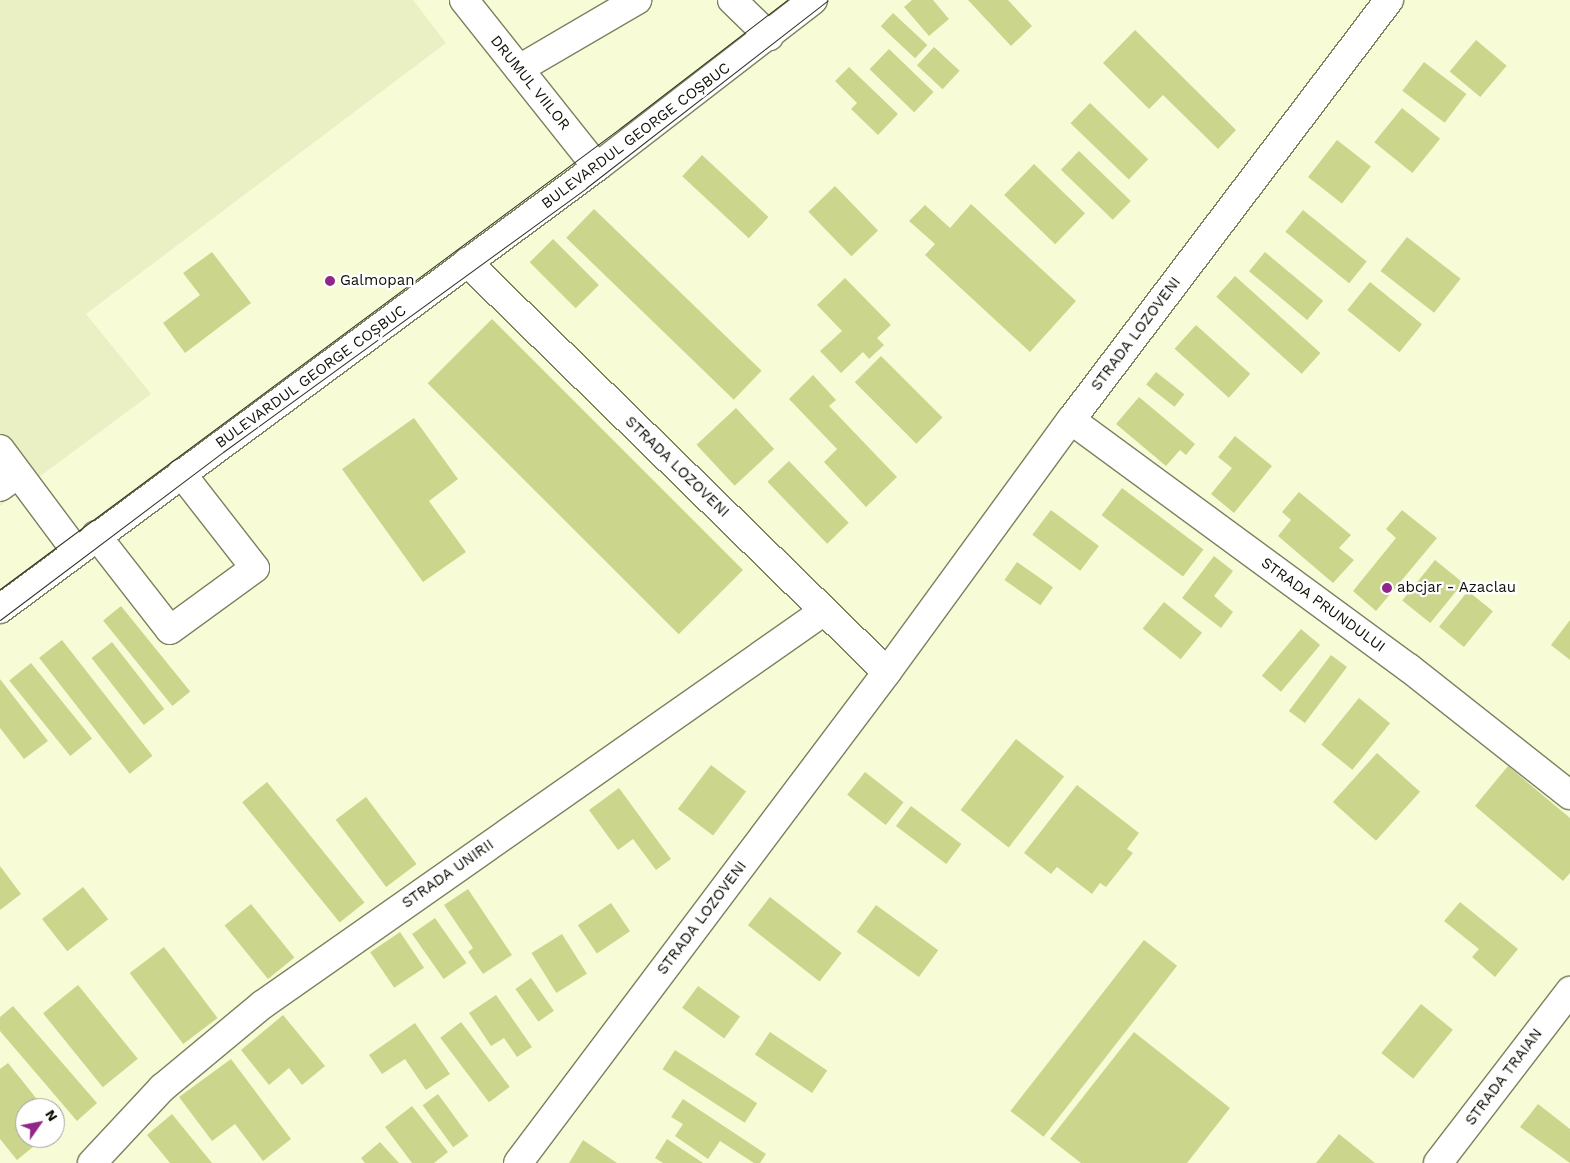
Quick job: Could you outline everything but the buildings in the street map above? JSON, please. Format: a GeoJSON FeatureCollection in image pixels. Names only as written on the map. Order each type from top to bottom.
{"type":"FeatureCollection","features":[{"type":"Feature","properties":{"kind":"main road","name":"DRUMUL VIILOR"},"geometry":{"type":"LineString","coordinates":[[464,0],[597,167]]}},
{"type":"Feature","properties":{"kind":"main road"},"geometry":{"type":"LineString","coordinates":[[519,69],[637,0]]}},
{"type":"Feature","properties":{"kind":"main road"},"geometry":{"type":"LineString","coordinates":[[732,0],[769,36]]}},
{"type":"Feature","properties":{"kind":"main road","name":"STRADA LOZOVENI"},"geometry":{"type":"LineString","coordinates":[[518,1163],[887,672],[1071,420],[1389,0]]}},
{"type":"Feature","properties":{"kind":"main road","name":"BULEVARDUL GEORGE COȘBUC"},"geometry":{"type":"LineString","coordinates":[[0,609],[86,543],[597,167],[769,36],[801,4]]}},
{"type":"Feature","properties":{"kind":"main road","name":"STRADA LOZOVENI"},"geometry":{"type":"LineString","coordinates":[[467,262],[887,672]]}},
{"type":"Feature","properties":{"kind":"main road","name":"STRADA PRUNDULUI"},"geometry":{"type":"LineString","coordinates":[[1071,420],[1409,668],[1570,795]]}},
{"type":"Feature","properties":{"kind":"main road"},"geometry":{"type":"LineString","coordinates":[[0,449],[9,480],[86,543],[170,630],[255,568],[181,473]]}},
{"type":"Feature","properties":{"kind":"main road","name":"STRADA UNIRII"},"geometry":{"type":"LineString","coordinates":[[92,1163],[162,1088],[262,1005],[824,611]]}},
{"type":"Feature","properties":{"kind":"main road","name":"STRADA TRAIAN"},"geometry":{"type":"LineString","coordinates":[[1438,1163],[1570,991]]}},
{"type":"Feature","properties":{"kind":"shaded area"},"geometry":{"type":"Polygon","coordinates":[[[0,0],[413,0],[446,43],[86,314],[151,394],[0,506],[0,0]]]}},
{"type":"Feature","properties":{"kind":"tram line"},"geometry":{"type":"LineString","coordinates":[[0,589],[619,129],[787,0]]}},
{"type":"Feature","properties":{"kind":"tram line"},"geometry":{"type":"LineString","coordinates":[[0,620],[223,452],[586,188],[828,0]]}},
{"type":"Feature","properties":{"kind":"place","name":"Galmopan"},"geometry":{"type":"Point","coordinates":[330,281]}},
{"type":"Feature","properties":{"kind":"place","name":"abcjar - Azaclau"},"geometry":{"type":"Point","coordinates":[1387,588]}}]}
